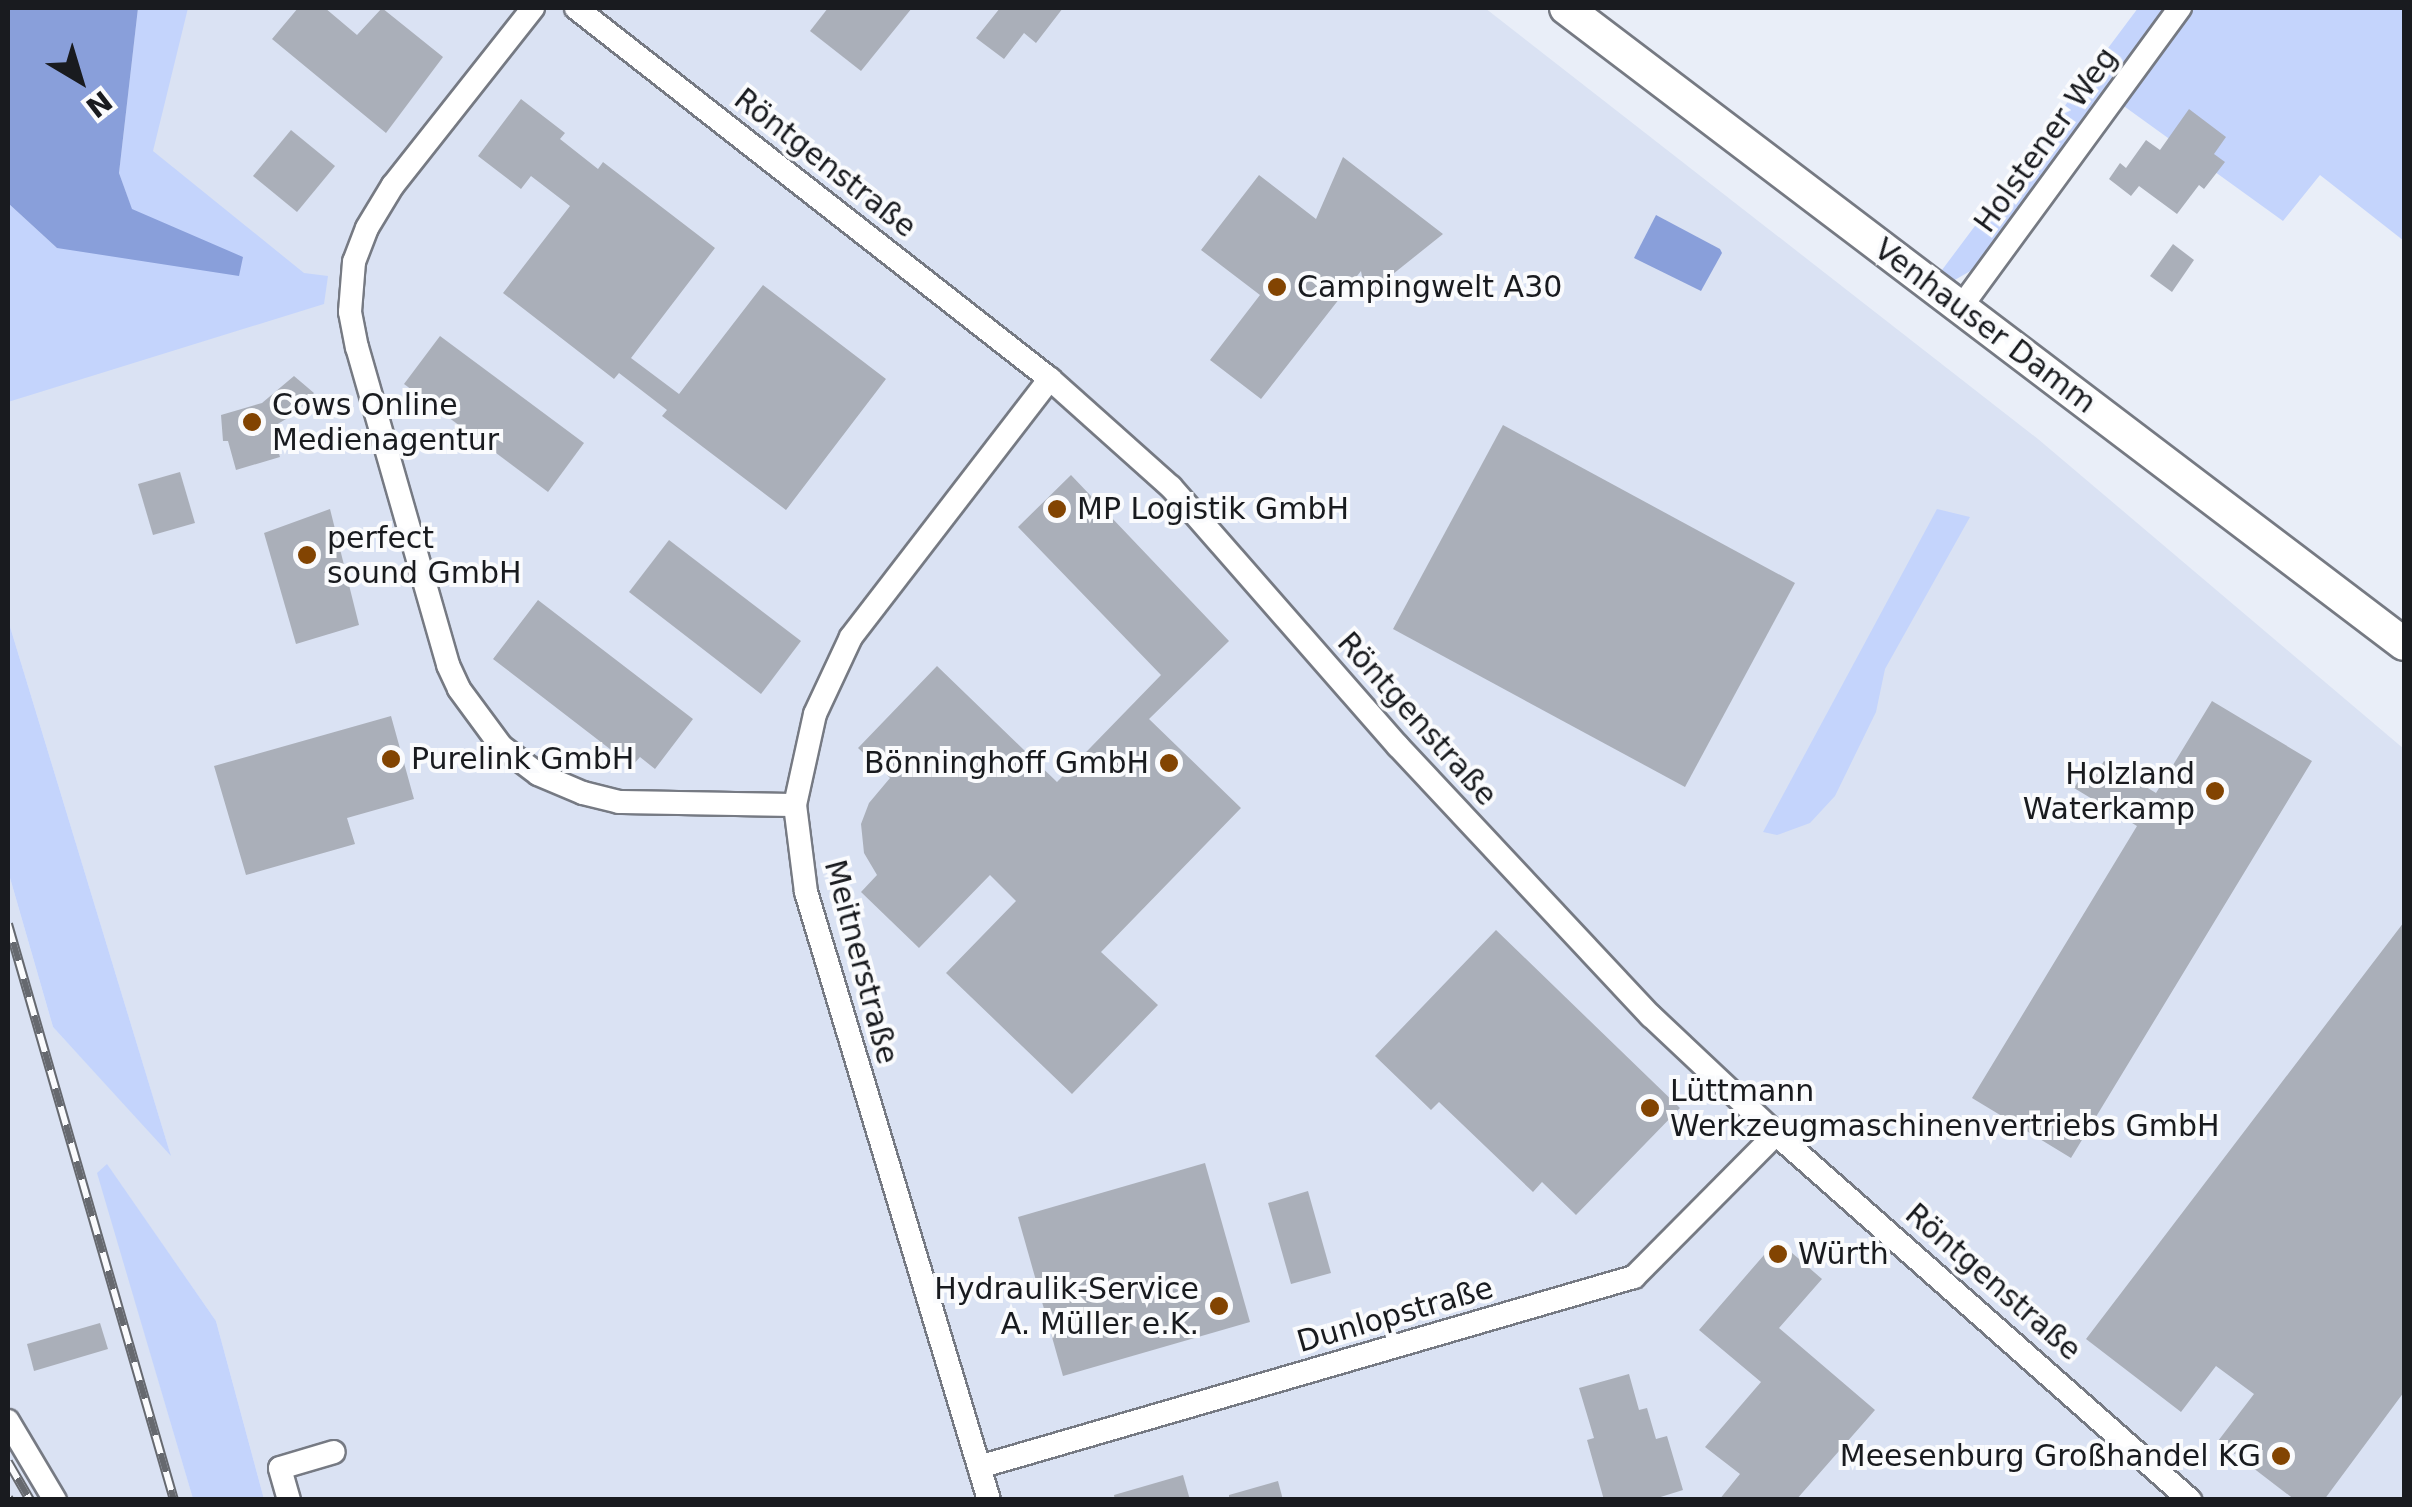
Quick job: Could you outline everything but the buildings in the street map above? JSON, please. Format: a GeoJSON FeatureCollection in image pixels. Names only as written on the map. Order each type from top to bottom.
{"type":"FeatureCollection","features":[{"type":"Feature","properties":{"kind":"main road","name":"Venhauser Damm"},"geometry":{"type":"LineString","coordinates":[[1566,8],[2404,644]]}},
{"type":"Feature","properties":{"kind":"street"},"geometry":{"type":"LineString","coordinates":[[532,8],[393,186],[367,228],[352,275],[350,312],[357,346],[448,665],[459,689],[501,746],[538,774],[583,793],[619,802],[796,805]]}},
{"type":"Feature","properties":{"kind":"street","name":"Röntgenstraße"},"geometry":{"type":"LineString","coordinates":[[576,8],[1050,380],[1171,487],[1398,746],[1651,1016],[1776,1134],[2190,1500]]}},
{"type":"Feature","properties":{"kind":"street","name":"Holstener Weg"},"geometry":{"type":"LineString","coordinates":[[1961,307],[2180,8]]}},
{"type":"Feature","properties":{"kind":"street","name":"Meitnerstraße"},"geometry":{"type":"LineString","coordinates":[[989,1500],[806,892],[796,805],[814,714],[851,637],[1050,380]]}},
{"type":"Feature","properties":{"kind":"street","name":"Dunlopstraße"},"geometry":{"type":"LineString","coordinates":[[980,1466],[1634,1277],[1776,1134]]}},
{"type":"Feature","properties":{"kind":"street"},"geometry":{"type":"LineString","coordinates":[[8,1421],[55,1500]]}},
{"type":"Feature","properties":{"kind":"street"},"geometry":{"type":"LineString","coordinates":[[289,1500],[280,1468],[334,1452]]}},
{"type":"Feature","properties":{"kind":"shaded area"},"geometry":{"type":"Polygon","coordinates":[[[8,8],[1485,8],[2038,439],[2404,749],[2404,1499],[264,1499],[216,1321],[107,1165],[98,1173],[193,1499],[8,1499],[8,871],[53,1027],[170,1153],[8,620],[8,8]]]}},
{"type":"Feature","properties":{"kind":"shaded area"},"geometry":{"type":"Polygon","coordinates":[[[8,8],[138,8],[119,173],[132,209],[243,257],[239,276],[57,248],[8,203],[8,8]]]}},
{"type":"Feature","properties":{"kind":"shaded area"},"geometry":{"type":"Polygon","coordinates":[[[138,8],[188,8],[153,151],[304,273],[328,276],[324,304],[8,402],[8,203],[57,248],[178,232],[132,210],[119,173],[138,8]]]}},
{"type":"Feature","properties":{"kind":"shaded area"},"geometry":{"type":"Polygon","coordinates":[[[2138,8],[2404,8],[2404,241],[2320,175],[2283,221],[2114,99],[1979,266],[1953,281],[1942,270],[2138,8]]]}},
{"type":"Feature","properties":{"kind":"shaded area"},"geometry":{"type":"Polygon","coordinates":[[[1656,215],[1720,249],[1722,253],[1701,291],[1634,258],[1656,215]]]}},
{"type":"Feature","properties":{"kind":"shaded area"},"geometry":{"type":"Polygon","coordinates":[[[1937,509],[1970,517],[1885,669],[1876,712],[1835,796],[1810,823],[1777,835],[1763,832],[1937,509]]]}},
{"type":"Feature","properties":{"kind":"shaded area"},"geometry":{"type":"Polygon","coordinates":[[[8,620],[171,1156],[53,1027],[8,871],[8,620]]]}},
{"type":"Feature","properties":{"kind":"shaded area"},"geometry":{"type":"Polygon","coordinates":[[[107,1164],[216,1321],[264,1499],[193,1499],[97,1173],[107,1164]]]}},
{"type":"Feature","properties":{"kind":"railway"},"geometry":{"type":"LineString","coordinates":[[8,924],[174,1500]]}},
{"type":"Feature","properties":{"kind":"railway"},"geometry":{"type":"LineString","coordinates":[[8,1462],[30,1500]]}},
{"type":"Feature","properties":{"kind":"place","name":"Campingwelt A30"},"geometry":{"type":"Point","coordinates":[1277,287]}},
{"type":"Feature","properties":{"kind":"place","name":"Cows Online Medienagentur"},"geometry":{"type":"Point","coordinates":[252,422]}},
{"type":"Feature","properties":{"kind":"place","name":"MP Logistik GmbH"},"geometry":{"type":"Point","coordinates":[1057,509]}},
{"type":"Feature","properties":{"kind":"place","name":"perfect sound GmbH"},"geometry":{"type":"Point","coordinates":[307,555]}},
{"type":"Feature","properties":{"kind":"place","name":"Purelink GmbH"},"geometry":{"type":"Point","coordinates":[391,759]}},
{"type":"Feature","properties":{"kind":"place","name":"Bönninghoff GmbH"},"geometry":{"type":"Point","coordinates":[1169,763]}},
{"type":"Feature","properties":{"kind":"place","name":"Holzland Waterkamp"},"geometry":{"type":"Point","coordinates":[2215,791]}},
{"type":"Feature","properties":{"kind":"place","name":"Lüttmann Werkzeugmaschinenvertriebs GmbH"},"geometry":{"type":"Point","coordinates":[1650,1108]}},
{"type":"Feature","properties":{"kind":"place","name":"Würth"},"geometry":{"type":"Point","coordinates":[1778,1254]}},
{"type":"Feature","properties":{"kind":"place","name":"Hydraulik-Service A. Müller e.K."},"geometry":{"type":"Point","coordinates":[1219,1306]}},
{"type":"Feature","properties":{"kind":"place","name":"Meesenburg Großhandel KG"},"geometry":{"type":"Point","coordinates":[2281,1456]}}]}
